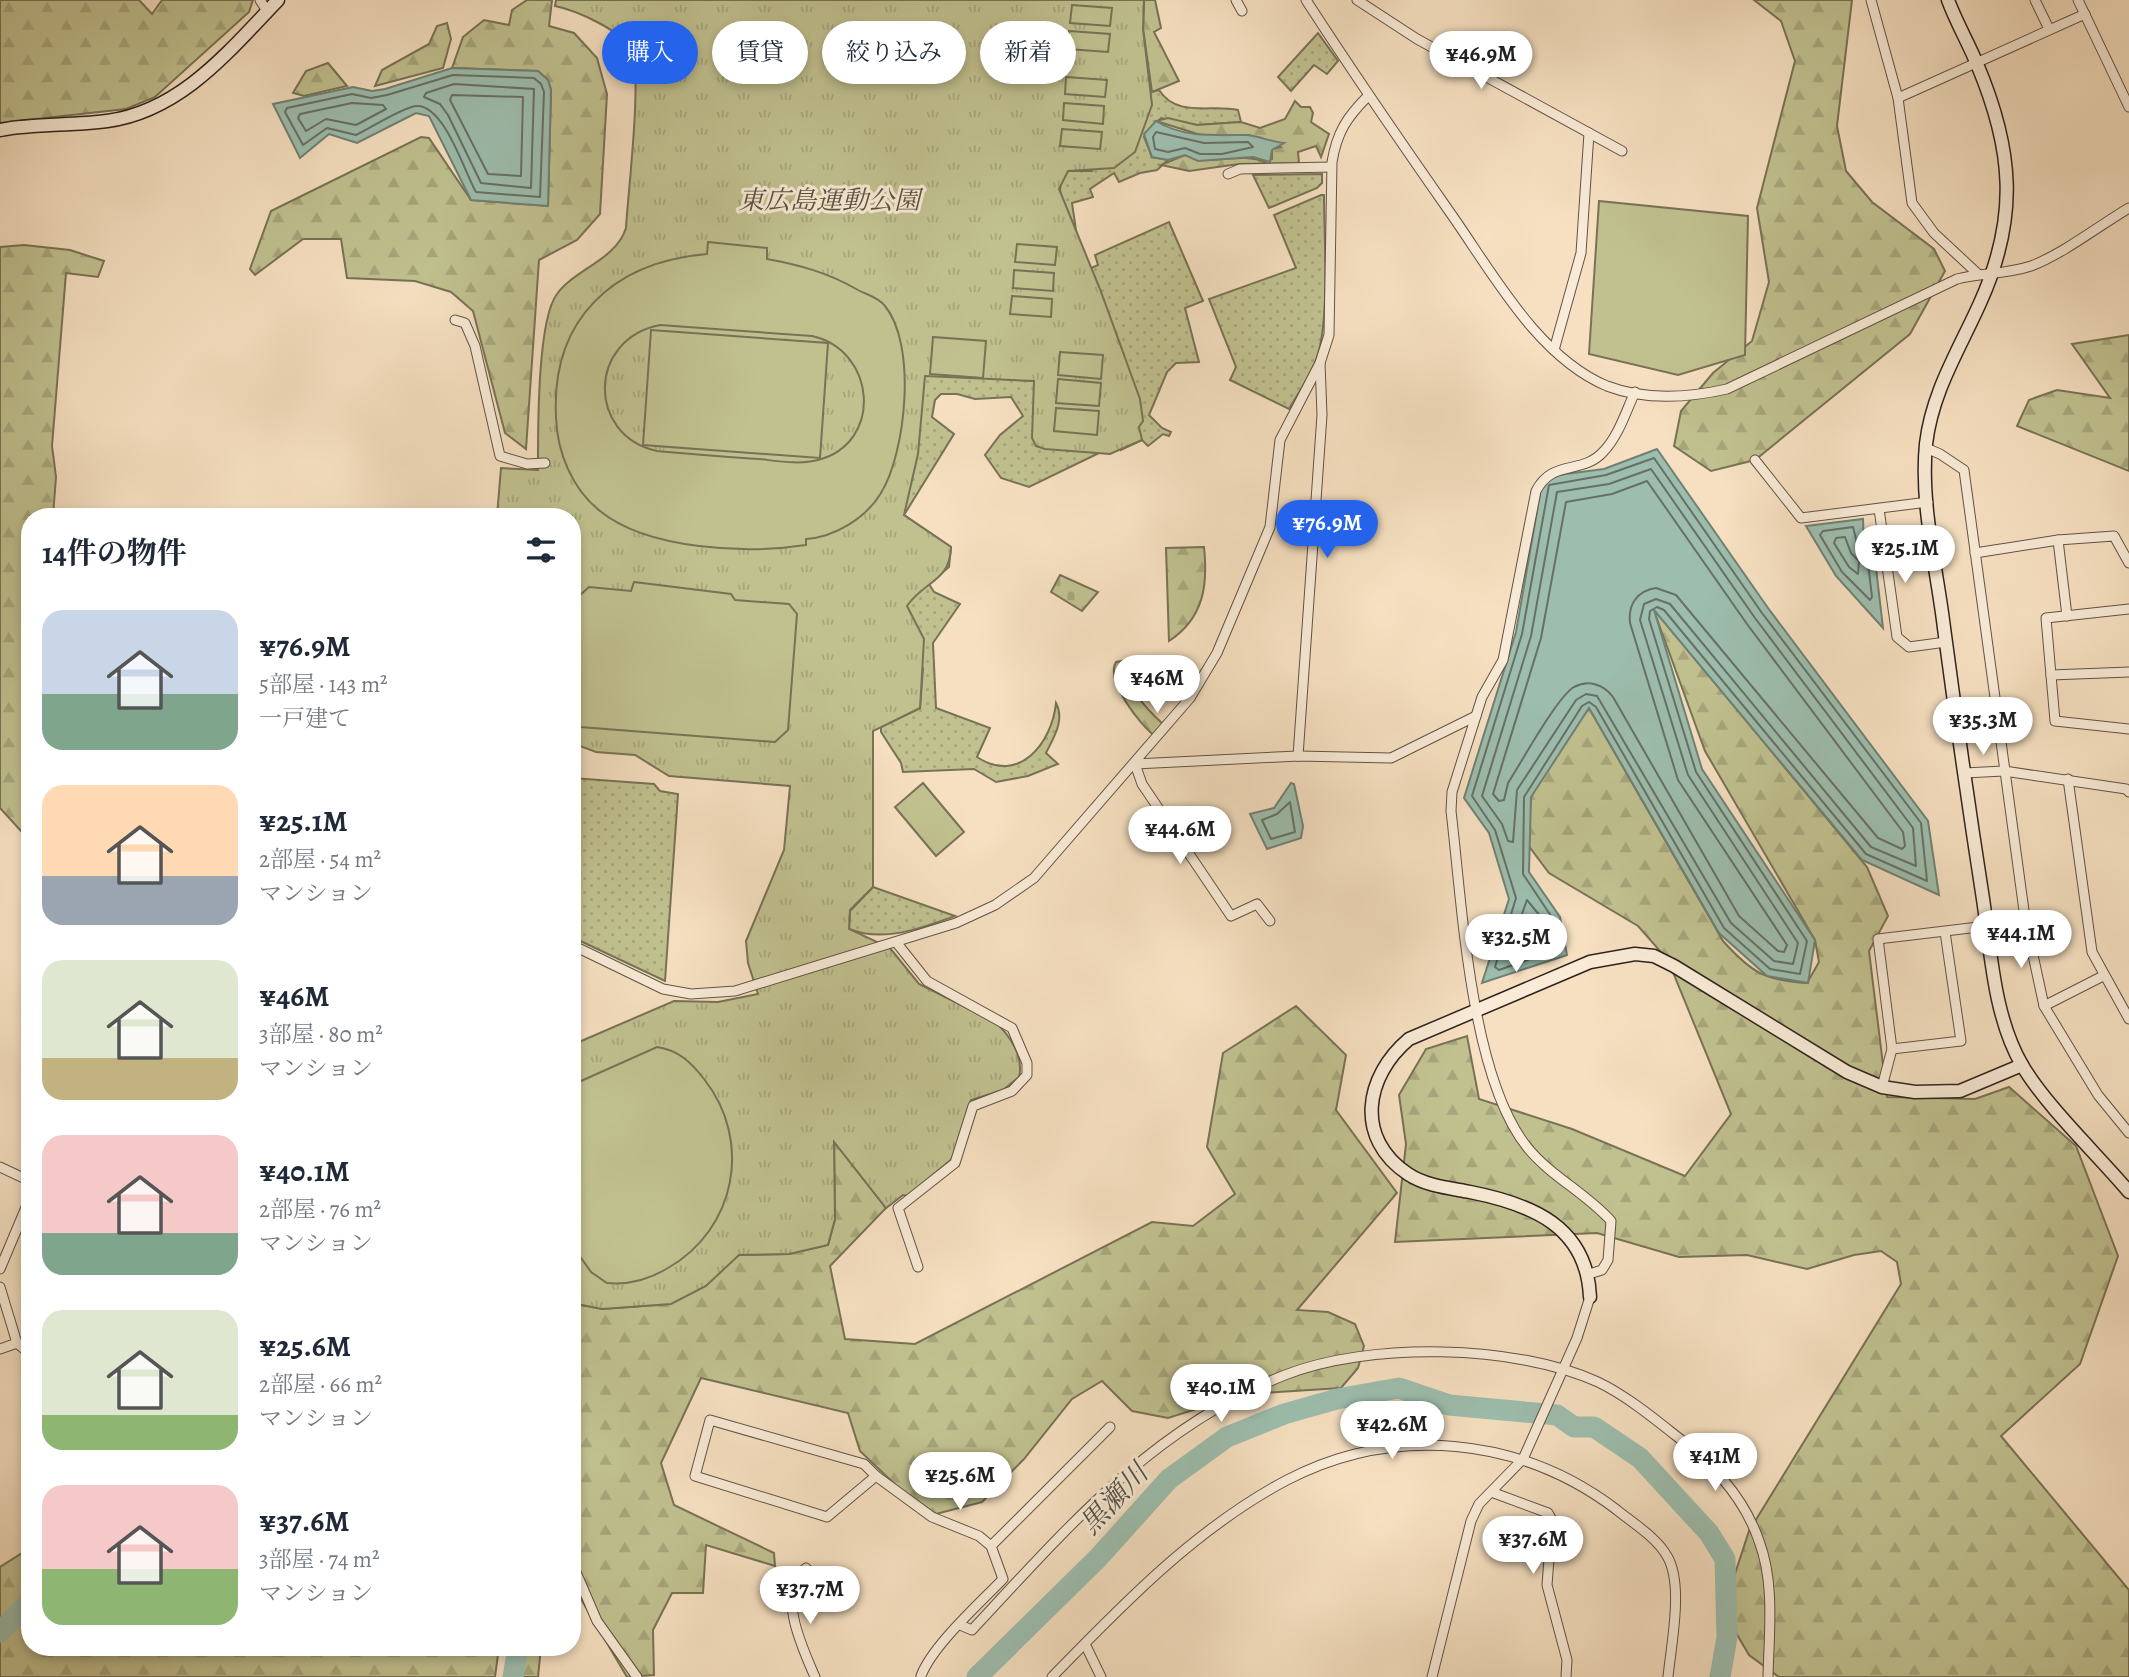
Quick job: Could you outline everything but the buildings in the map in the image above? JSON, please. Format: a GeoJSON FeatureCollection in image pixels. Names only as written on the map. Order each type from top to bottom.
{"type":"FeatureCollection","features":[{"type":"Feature","properties":{"kind":"street"},"geometry":{"type":"LineString","coordinates":[[0,130],[107,121],[135,115],[161,104],[186,90],[216,64],[264,5],[278,0]]}},
{"type":"Feature","properties":{"kind":"street"},"geometry":{"type":"LineString","coordinates":[[1236,0],[1242,11]]}},
{"type":"Feature","properties":{"kind":"street"},"geometry":{"type":"LineString","coordinates":[[1306,0],[1368,96],[1533,330],[1554,350],[1607,386],[1650,396],[1689,397],[1727,389],[1948,284],[1978,274],[1993,275],[2035,264],[2129,208]]}},
{"type":"Feature","properties":{"kind":"street"},"geometry":{"type":"LineString","coordinates":[[1357,0],[1417,39],[1622,151]]}},
{"type":"Feature","properties":{"kind":"street"},"geometry":{"type":"LineString","coordinates":[[1871,0],[1898,98],[1912,203],[1934,233],[1978,274]]}},
{"type":"Feature","properties":{"kind":"street"},"geometry":{"type":"LineString","coordinates":[[1948,0],[1977,62],[2003,137],[2008,175],[2004,238],[1993,275],[1936,395],[1926,448],[1928,502],[1987,926],[1998,998],[2022,1065],[2129,1192]]}},
{"type":"Feature","properties":{"kind":"street"},"geometry":{"type":"LineString","coordinates":[[2035,0],[2049,29]]}},
{"type":"Feature","properties":{"kind":"street"},"geometry":{"type":"LineString","coordinates":[[2078,0],[2129,107]]}},
{"type":"Feature","properties":{"kind":"street"},"geometry":{"type":"LineString","coordinates":[[1898,98],[2085,14]]}},
{"type":"Feature","properties":{"kind":"street"},"geometry":{"type":"LineString","coordinates":[[581,949],[663,989],[701,994],[735,991],[766,984],[956,923],[995,905],[1034,878],[1190,698],[1217,653],[1270,527],[1280,440],[1321,363],[1329,335],[1331,167],[1337,135],[1348,116],[1368,96]]}},
{"type":"Feature","properties":{"kind":"street"},"geometry":{"type":"LineString","coordinates":[[1554,350],[1581,253],[1589,133]]}},
{"type":"Feature","properties":{"kind":"street"},"geometry":{"type":"LineString","coordinates":[[1228,174],[1240,169],[1331,167]]}},
{"type":"Feature","properties":{"kind":"street"},"geometry":{"type":"LineString","coordinates":[[455,320],[465,323],[475,345],[500,456],[527,464],[545,463]]}},
{"type":"Feature","properties":{"kind":"street"},"geometry":{"type":"LineString","coordinates":[[1298,756],[1322,415],[1321,363]]}},
{"type":"Feature","properties":{"kind":"street"},"geometry":{"type":"LineString","coordinates":[[1589,1274],[1602,1270],[1608,1260],[1611,1221],[1528,1148],[1507,1115],[1485,1048],[1476,1008],[1451,811],[1452,792],[1482,697],[1503,660],[1536,491],[1543,477],[1557,469],[1583,466],[1604,452],[1635,392]]}},
{"type":"Feature","properties":{"kind":"street"},"geometry":{"type":"LineString","coordinates":[[1926,448],[1964,470],[2025,918],[2044,1006],[2098,1095],[2129,1133]]}},
{"type":"Feature","properties":{"kind":"street"},"geometry":{"type":"LineString","coordinates":[[1755,460],[1801,518],[1928,502]]}},
{"type":"Feature","properties":{"kind":"street"},"geometry":{"type":"LineString","coordinates":[[1879,509],[1897,637],[1909,647],[1946,642]]}},
{"type":"Feature","properties":{"kind":"street"},"geometry":{"type":"LineString","coordinates":[[1975,553],[2057,540],[2114,536],[2129,563]]}},
{"type":"Feature","properties":{"kind":"street"},"geometry":{"type":"LineString","coordinates":[[2057,540],[2067,616]]}},
{"type":"Feature","properties":{"kind":"street"},"geometry":{"type":"LineString","coordinates":[[2129,609],[2046,618],[2055,721],[2129,729]]}},
{"type":"Feature","properties":{"kind":"street"},"geometry":{"type":"LineString","coordinates":[[2051,675],[2129,672]]}},
{"type":"Feature","properties":{"kind":"street"},"geometry":{"type":"LineString","coordinates":[[1135,764],[1298,756],[1391,758],[1476,716]]}},
{"type":"Feature","properties":{"kind":"street"},"geometry":{"type":"LineString","coordinates":[[1135,764],[1142,784],[1231,916],[1257,904],[1270,921]]}},
{"type":"Feature","properties":{"kind":"street"},"geometry":{"type":"LineString","coordinates":[[1964,773],[2004,771],[2068,779],[2129,792]]}},
{"type":"Feature","properties":{"kind":"street"},"geometry":{"type":"LineString","coordinates":[[2068,779],[2092,952],[2129,1019]]}},
{"type":"Feature","properties":{"kind":"street"},"geometry":{"type":"LineString","coordinates":[[1882,1087],[1892,1049],[1878,939],[1987,926]]}},
{"type":"Feature","properties":{"kind":"street"},"geometry":{"type":"LineString","coordinates":[[1892,1049],[1961,1041],[1945,932]]}},
{"type":"Feature","properties":{"kind":"street"},"geometry":{"type":"LineString","coordinates":[[896,942],[927,981],[1007,1023],[1027,1063],[1021,1084],[1012,1091],[973,1107],[955,1163],[898,1208],[918,1267]]}},
{"type":"Feature","properties":{"kind":"street"},"geometry":{"type":"LineString","coordinates":[[1432,1677],[1471,1521],[1484,1498],[1523,1460],[1563,1372],[1590,1297],[1589,1274],[1582,1255],[1562,1230],[1540,1214],[1509,1200],[1430,1184],[1408,1174],[1390,1157],[1375,1131],[1370,1106],[1374,1084],[1388,1059],[1409,1039],[1476,1008],[1590,962],[1616,955],[1654,956],[1847,1072],[1882,1087],[1915,1092],[1960,1091],[2022,1065]]}},
{"type":"Feature","properties":{"kind":"street"},"geometry":{"type":"LineString","coordinates":[[2044,1006],[2103,976]]}},
{"type":"Feature","properties":{"kind":"street"},"geometry":{"type":"LineString","coordinates":[[0,1167],[21,1177]]}},
{"type":"Feature","properties":{"kind":"street"},"geometry":{"type":"LineString","coordinates":[[0,1269],[21,1219]]}},
{"type":"Feature","properties":{"kind":"street"},"geometry":{"type":"LineString","coordinates":[[0,1287],[17,1343],[21,1346]]}},
{"type":"Feature","properties":{"kind":"street"},"geometry":{"type":"LineString","coordinates":[[0,1349],[17,1343]]}},
{"type":"Feature","properties":{"kind":"street"},"geometry":{"type":"LineString","coordinates":[[960,1625],[972,1630],[1091,1502],[1146,1455],[1224,1404],[1286,1375],[1340,1359],[1404,1351],[1466,1352],[1563,1372],[1600,1383],[1672,1432],[1703,1457],[1744,1506],[1759,1539],[1767,1567],[1768,1677]]}},
{"type":"Feature","properties":{"kind":"street"},"geometry":{"type":"LineString","coordinates":[[876,1476],[827,1517],[695,1476],[710,1420],[864,1464],[932,1517],[979,1536],[991,1546],[1003,1579],[924,1667],[921,1676],[910,1677]]}},
{"type":"Feature","properties":{"kind":"street"},"geometry":{"type":"LineString","coordinates":[[991,1546],[1110,1427]]}},
{"type":"Feature","properties":{"kind":"street"},"geometry":{"type":"LineString","coordinates":[[1052,1677],[1167,1563],[1287,1480],[1336,1460],[1392,1445],[1438,1444],[1490,1450],[1523,1460],[1578,1483],[1651,1537],[1668,1558],[1675,1587],[1668,1677]]}},
{"type":"Feature","properties":{"kind":"street"},"geometry":{"type":"LineString","coordinates":[[1494,1493],[1548,1513],[1552,1520],[1547,1585],[1567,1660],[1566,1677]]}},
{"type":"Feature","properties":{"kind":"street"},"geometry":{"type":"LineString","coordinates":[[806,1567],[795,1581],[793,1617],[796,1634],[815,1677]]}},
{"type":"Feature","properties":{"kind":"street"},"geometry":{"type":"LineString","coordinates":[[581,1584],[597,1621],[637,1677]]}},
{"type":"Feature","properties":{"kind":"street"},"geometry":{"type":"LineString","coordinates":[[1084,1644],[1101,1677]]}},
{"type":"Feature","properties":{"kind":"green space"},"geometry":{"type":"Polygon","coordinates":[[[0,0],[139,0],[152,14],[162,0],[253,0],[249,12],[155,97],[126,109],[0,123],[0,0]]]}},
{"type":"Feature","properties":{"kind":"green space"},"geometry":{"type":"Polygon","coordinates":[[[527,0],[552,0],[549,26],[574,33],[597,58],[602,84],[607,94],[600,214],[577,240],[539,260],[526,449],[505,433],[473,311],[451,292],[415,281],[347,278],[341,239],[303,239],[255,275],[250,269],[271,211],[421,137],[429,138],[471,200],[548,206],[551,90],[548,80],[538,71],[452,68],[463,37],[484,20],[509,25],[512,10],[527,0]]]}},
{"type":"Feature","properties":{"kind":"green space","name":"東広島運動公園"},"geometry":{"type":"Polygon","coordinates":[[[556,0],[1144,0],[1143,29],[1152,105],[1135,152],[1114,168],[1068,171],[1059,189],[1100,289],[1140,399],[1143,421],[1139,427],[1142,440],[1110,454],[1045,449],[1036,446],[1032,438],[1034,381],[925,376],[918,454],[904,515],[951,547],[950,559],[941,574],[907,606],[924,639],[920,708],[873,731],[873,887],[850,910],[849,929],[890,948],[919,984],[995,1022],[1015,1047],[1019,1077],[1003,1090],[971,1100],[953,1158],[908,1196],[903,1195],[886,1208],[834,1142],[835,1219],[828,1245],[789,1254],[739,1255],[706,1286],[671,1304],[602,1309],[581,1305],[581,1041],[674,1001],[718,1002],[758,994],[748,963],[746,941],[784,850],[790,786],[669,776],[635,755],[596,752],[581,746],[581,508],[498,508],[501,468],[538,470],[542,351],[550,308],[565,285],[614,248],[626,228],[636,84],[698,84],[698,21],[602,21],[602,25],[555,6],[556,0]]]}},
{"type":"Feature","properties":{"kind":"green space"},"geometry":{"type":"Polygon","coordinates":[[[1144,0],[1143,29],[1152,92],[1159,90],[1166,99],[1185,107],[1238,110],[1241,122],[1197,125],[1161,118],[1144,137],[1152,157],[1168,160],[1157,170],[1140,173],[1119,182],[1114,173],[1090,189],[1093,197],[1072,203],[1077,237],[1062,203],[1060,186],[1068,171],[1092,171],[1144,0]]]}},
{"type":"Feature","properties":{"kind":"green space"},"geometry":{"type":"Polygon","coordinates":[[[1144,0],[1155,0],[1161,28],[1154,32],[1179,81],[1152,92],[1143,29],[1144,0]]]}},
{"type":"Feature","properties":{"kind":"green space"},"geometry":{"type":"Polygon","coordinates":[[[1754,0],[1852,0],[1837,126],[1846,171],[1872,202],[1934,249],[1945,271],[1910,334],[1755,460],[1711,471],[1674,446],[1681,411],[1713,373],[1752,341],[1769,282],[1757,208],[1795,61],[1781,21],[1754,0]]]}},
{"type":"Feature","properties":{"kind":"green space"},"geometry":{"type":"Polygon","coordinates":[[[1072,5],[1112,8],[1110,26],[1070,21],[1072,5]]]}},
{"type":"Feature","properties":{"kind":"green space"},"geometry":{"type":"Polygon","coordinates":[[[447,23],[451,39],[443,68],[375,86],[382,70],[429,44],[437,26],[447,23]]]}},
{"type":"Feature","properties":{"kind":"green space"},"geometry":{"type":"Polygon","coordinates":[[[1076,32],[1110,34],[1108,52],[1076,50],[1076,32]]]}},
{"type":"Feature","properties":{"kind":"green space"},"geometry":{"type":"Polygon","coordinates":[[[1318,33],[1338,61],[1327,74],[1314,65],[1291,91],[1278,77],[1318,33]]]}},
{"type":"Feature","properties":{"kind":"green space"},"geometry":{"type":"Polygon","coordinates":[[[328,63],[347,86],[304,96],[293,93],[306,71],[328,63]]]}},
{"type":"Feature","properties":{"kind":"green space"},"geometry":{"type":"Polygon","coordinates":[[[1076,78],[1107,80],[1105,97],[1065,94],[1066,84],[1076,84],[1076,78]]]}},
{"type":"Feature","properties":{"kind":"green space"},"geometry":{"type":"Polygon","coordinates":[[[1295,101],[1301,107],[1310,107],[1313,113],[1311,122],[1329,134],[1321,157],[1316,146],[1298,152],[1299,163],[1239,164],[1189,171],[1161,165],[1185,155],[1205,160],[1245,158],[1265,162],[1272,159],[1272,149],[1280,147],[1249,135],[1204,136],[1156,121],[1168,118],[1197,125],[1241,122],[1260,128],[1285,119],[1295,101]]]}},
{"type":"Feature","properties":{"kind":"green space"},"geometry":{"type":"Polygon","coordinates":[[[1064,103],[1104,106],[1103,124],[1063,120],[1064,103]]]}},
{"type":"Feature","properties":{"kind":"green space"},"geometry":{"type":"Polygon","coordinates":[[[1062,129],[1102,132],[1100,149],[1060,146],[1062,129]]]}},
{"type":"Feature","properties":{"kind":"green space"},"geometry":{"type":"Polygon","coordinates":[[[1322,174],[1322,183],[1317,188],[1269,208],[1253,175],[1322,174]]]}},
{"type":"Feature","properties":{"kind":"green space"},"geometry":{"type":"Polygon","coordinates":[[[1324,195],[1324,322],[1317,357],[1289,409],[1230,380],[1236,367],[1209,299],[1296,268],[1274,215],[1324,195]]]}},
{"type":"Feature","properties":{"kind":"green space"},"geometry":{"type":"Polygon","coordinates":[[[1599,201],[1748,216],[1745,355],[1678,375],[1589,354],[1599,201]]]}},
{"type":"Feature","properties":{"kind":"green space"},"geometry":{"type":"Polygon","coordinates":[[[1169,222],[1203,301],[1185,308],[1199,362],[1176,363],[1167,372],[1149,415],[1162,428],[1171,432],[1169,436],[1163,434],[1148,446],[1142,440],[1121,450],[1122,350],[1091,268],[1098,265],[1095,255],[1169,222]]]}},
{"type":"Feature","properties":{"kind":"green space"},"geometry":{"type":"Polygon","coordinates":[[[708,242],[767,248],[767,259],[825,274],[876,298],[885,306],[895,324],[904,371],[904,399],[902,426],[890,475],[875,502],[858,518],[839,530],[806,539],[806,545],[728,548],[699,546],[644,534],[620,524],[590,502],[574,481],[563,456],[557,430],[557,382],[564,352],[577,325],[594,302],[616,284],[643,269],[673,259],[707,254],[708,242]],[[660,325],[636,334],[619,348],[609,367],[605,387],[608,408],[617,427],[634,442],[657,451],[789,462],[818,460],[839,450],[854,435],[862,417],[864,397],[859,377],[849,359],[833,345],[812,336],[660,325]]]}},
{"type":"Feature","properties":{"kind":"green space"},"geometry":{"type":"Polygon","coordinates":[[[1017,244],[1057,247],[1055,265],[1015,262],[1017,244]]]}},
{"type":"Feature","properties":{"kind":"green space"},"geometry":{"type":"Polygon","coordinates":[[[24,245],[70,250],[104,261],[98,277],[66,273],[52,446],[56,477],[54,508],[21,508],[21,831],[0,808],[0,247],[24,245]]]}},
{"type":"Feature","properties":{"kind":"green space"},"geometry":{"type":"Polygon","coordinates":[[[1014,270],[1054,273],[1053,291],[1013,288],[1014,270]]]}},
{"type":"Feature","properties":{"kind":"green space"},"geometry":{"type":"Polygon","coordinates":[[[1012,296],[1052,299],[1051,317],[1010,314],[1012,296]]]}},
{"type":"Feature","properties":{"kind":"green space"},"geometry":{"type":"Polygon","coordinates":[[[651,330],[828,343],[820,458],[643,445],[651,330]]]}},
{"type":"Feature","properties":{"kind":"green space"},"geometry":{"type":"Polygon","coordinates":[[[2129,335],[2129,471],[2017,426],[2029,400],[2057,390],[2110,398],[2072,344],[2129,335]]]}},
{"type":"Feature","properties":{"kind":"green space"},"geometry":{"type":"Polygon","coordinates":[[[933,337],[986,341],[983,378],[930,374],[933,337]]]}},
{"type":"Feature","properties":{"kind":"green space"},"geometry":{"type":"Polygon","coordinates":[[[923,341],[983,378],[1034,381],[1036,446],[1099,453],[1029,487],[1001,478],[985,455],[1000,435],[1023,416],[1011,397],[975,399],[957,394],[941,394],[935,400],[932,417],[954,434],[904,515],[951,547],[949,567],[929,584],[934,592],[960,604],[933,643],[936,708],[990,728],[977,757],[992,764],[1007,766],[1031,756],[1040,745],[1048,732],[1056,703],[1059,722],[1046,753],[1058,764],[1028,776],[996,782],[974,769],[903,772],[901,763],[881,732],[881,727],[920,708],[923,669],[899,606],[893,520],[923,341]]]}},
{"type":"Feature","properties":{"kind":"green space"},"geometry":{"type":"Polygon","coordinates":[[[1060,352],[1103,355],[1101,379],[1058,375],[1060,352]]]}},
{"type":"Feature","properties":{"kind":"green space"},"geometry":{"type":"Polygon","coordinates":[[[1058,379],[1101,383],[1099,406],[1056,403],[1058,379]]]}},
{"type":"Feature","properties":{"kind":"green space"},"geometry":{"type":"Polygon","coordinates":[[[1056,408],[1099,411],[1097,435],[1054,431],[1056,408]]]}},
{"type":"Feature","properties":{"kind":"green space"},"geometry":{"type":"Polygon","coordinates":[[[1204,547],[1204,587],[1197,611],[1181,632],[1169,641],[1166,548],[1204,547]]]}},
{"type":"Feature","properties":{"kind":"green space"},"geometry":{"type":"Polygon","coordinates":[[[1060,575],[1098,592],[1082,611],[1051,592],[1060,575]]]}},
{"type":"Feature","properties":{"kind":"green space"},"geometry":{"type":"Polygon","coordinates":[[[634,582],[731,594],[735,600],[789,604],[797,614],[788,730],[775,742],[581,727],[581,594],[589,587],[631,591],[634,582]]]}},
{"type":"Feature","properties":{"kind":"green space"},"geometry":{"type":"Polygon","coordinates":[[[1653,608],[1867,867],[1888,916],[1869,951],[1887,1097],[1975,1099],[2009,1087],[2076,1146],[2118,1256],[2080,1364],[2001,1436],[2129,1590],[2129,1677],[1779,1677],[1749,1655],[1729,1621],[1730,1589],[1749,1531],[1901,1284],[1897,1262],[1881,1251],[1854,1255],[1807,1269],[1747,1255],[1679,1257],[1597,1233],[1395,1242],[1406,1144],[1399,1095],[1426,1049],[1467,1036],[1479,1099],[1572,1129],[1685,1176],[1731,1114],[1668,960],[1638,926],[1549,873],[1528,845],[1531,797],[1549,760],[1589,708],[1723,941],[1751,967],[1780,980],[1807,983],[1819,962],[1815,940],[1705,751],[1653,608]]]}},
{"type":"Feature","properties":{"kind":"green space"},"geometry":{"type":"Polygon","coordinates":[[[1122,661],[1137,696],[1163,724],[1155,736],[1133,712],[1115,680],[1116,662],[1122,661]]]}},
{"type":"Feature","properties":{"kind":"green space"},"geometry":{"type":"Polygon","coordinates":[[[581,779],[654,784],[660,791],[678,794],[665,981],[581,941],[581,779]]]}},
{"type":"Feature","properties":{"kind":"green space"},"geometry":{"type":"Polygon","coordinates":[[[923,783],[964,832],[936,856],[895,807],[923,783]]]}},
{"type":"Feature","properties":{"kind":"green space"},"geometry":{"type":"Polygon","coordinates":[[[873,887],[955,916],[916,929],[889,934],[876,935],[849,929],[850,911],[873,887]]]}},
{"type":"Feature","properties":{"kind":"green space"},"geometry":{"type":"Polygon","coordinates":[[[1296,1006],[1346,1055],[1336,1110],[1397,1193],[1297,1310],[1328,1312],[1355,1324],[1364,1346],[1358,1368],[1341,1388],[1244,1394],[1168,1418],[1132,1411],[1102,1381],[1072,1399],[1024,1459],[982,1502],[936,1514],[904,1493],[860,1451],[848,1413],[701,1378],[661,1463],[674,1505],[774,1553],[775,1566],[706,1545],[703,1593],[672,1593],[653,1630],[654,1675],[627,1677],[581,1599],[581,1305],[602,1309],[670,1304],[739,1255],[789,1254],[828,1245],[835,1219],[834,1141],[886,1208],[830,1266],[845,1339],[915,1344],[1152,1222],[1193,1226],[1235,1194],[1207,1147],[1223,1053],[1296,1006]]]}},
{"type":"Feature","properties":{"kind":"green space"},"geometry":{"type":"Polygon","coordinates":[[[657,1047],[671,1051],[689,1062],[704,1079],[719,1103],[729,1129],[732,1156],[730,1182],[722,1207],[709,1231],[691,1251],[668,1268],[646,1278],[607,1283],[591,1272],[581,1258],[581,1081],[657,1047]]]}},
{"type":"Feature","properties":{"kind":"green space"},"geometry":{"type":"Polygon","coordinates":[[[21,1554],[21,1656],[498,1656],[495,1677],[0,1677],[0,1567],[21,1554]]]}},
{"type":"Feature","properties":{"kind":"green space"},"geometry":{"type":"Polygon","coordinates":[[[524,1656],[540,1656],[538,1677],[521,1677],[524,1656]]]}},
{"type":"Feature","properties":{"kind":"water"},"geometry":{"type":"Polygon","coordinates":[[[452,68],[538,71],[548,80],[551,90],[548,206],[471,200],[429,116],[416,113],[357,143],[329,134],[300,158],[273,104],[353,87],[372,91],[385,89],[452,68]]]}},
{"type":"Feature","properties":{"kind":"water"},"geometry":{"type":"Polygon","coordinates":[[[1156,121],[1188,133],[1247,135],[1284,143],[1272,150],[1270,162],[1253,157],[1198,161],[1185,155],[1168,160],[1152,157],[1144,134],[1156,121]]]}},
{"type":"Feature","properties":{"kind":"water"},"geometry":{"type":"Polygon","coordinates":[[[1657,449],[1768,608],[1928,821],[1939,895],[1862,860],[1654,610],[1702,769],[1815,940],[1808,983],[1767,976],[1719,933],[1589,708],[1531,797],[1529,872],[1560,917],[1567,955],[1482,983],[1509,899],[1489,833],[1464,798],[1516,632],[1543,477],[1604,469],[1657,449]]]}},
{"type":"Feature","properties":{"kind":"water"},"geometry":{"type":"Polygon","coordinates":[[[1863,519],[1864,545],[1873,542],[1883,628],[1836,576],[1806,526],[1863,519]]]}},
{"type":"Feature","properties":{"kind":"water"},"geometry":{"type":"Polygon","coordinates":[[[1291,783],[1294,784],[1303,826],[1301,838],[1267,849],[1250,814],[1274,808],[1291,783]]]}},
{"type":"Feature","properties":{"kind":"waterway","name":"黒瀬川"},"geometry":{"type":"LineString","coordinates":[[977,1677],[1098,1558],[1169,1479],[1227,1437],[1284,1414],[1337,1399],[1399,1388],[1449,1405],[1557,1415],[1574,1427],[1594,1427],[1640,1458],[1709,1533],[1725,1559],[1727,1637],[1720,1677]]}},
{"type":"Feature","properties":{"kind":"waterway","name":"黒瀬川"},"geometry":{"type":"LineString","coordinates":[[0,1632],[21,1610]]}},
{"type":"Feature","properties":{"kind":"waterway","name":"黒瀬川"},"geometry":{"type":"LineString","coordinates":[[513,1677],[516,1656]]}}]}
